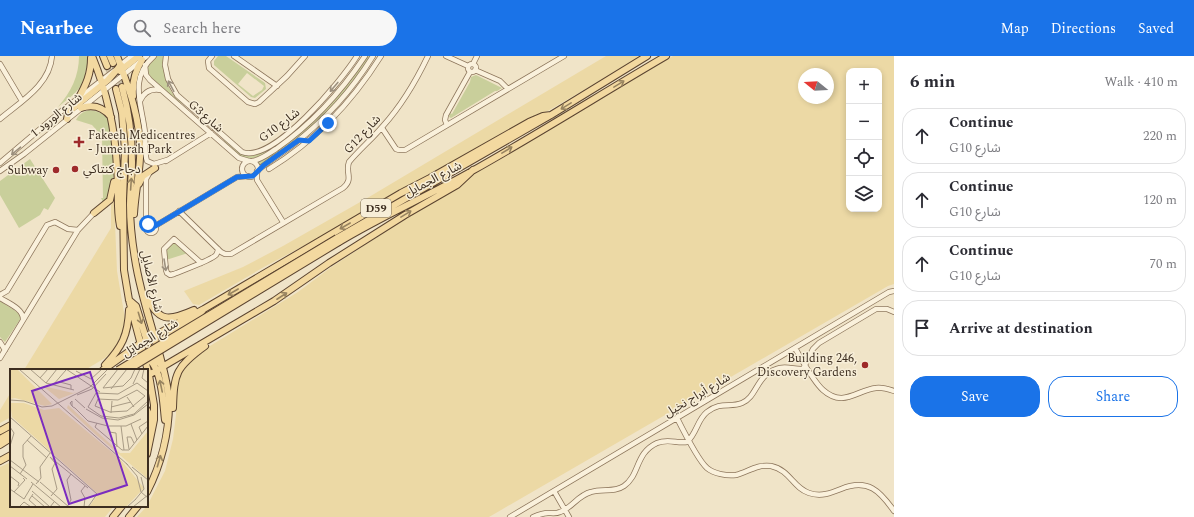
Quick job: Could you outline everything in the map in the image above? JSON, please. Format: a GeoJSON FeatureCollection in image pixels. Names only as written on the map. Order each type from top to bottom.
{"type":"FeatureCollection","features":[{"type":"Feature","properties":{"kind":"main road","name":"شارع الأصايل"},"geometry":{"type":"LineString","coordinates":[[91,56],[103,85],[111,117],[116,156],[119,218],[123,239]]}},
{"type":"Feature","properties":{"kind":"main road"},"geometry":{"type":"LineString","coordinates":[[78,99],[86,86],[89,77],[91,56]]}},
{"type":"Feature","properties":{"kind":"main road"},"geometry":{"type":"LineString","coordinates":[[103,56],[110,64],[110,56]]}},
{"type":"Feature","properties":{"kind":"main road","name":"شارع الأصايل"},"geometry":{"type":"LineString","coordinates":[[117,56],[134,107],[139,134],[140,150],[132,237]]}},
{"type":"Feature","properties":{"kind":"main road","name":"شارع الجمايل"},"geometry":{"type":"LineString","coordinates":[[120,369],[551,115],[647,56]]}},
{"type":"Feature","properties":{"kind":"main road","name":"شارع الجمايل"},"geometry":{"type":"LineString","coordinates":[[130,369],[338,240],[419,200],[473,170],[666,56]]}},
{"type":"Feature","properties":{"kind":"main road"},"geometry":{"type":"LineString","coordinates":[[67,119],[71,110],[122,70],[143,59]]}},
{"type":"Feature","properties":{"kind":"main road"},"geometry":{"type":"LineString","coordinates":[[134,107],[133,82],[136,70],[143,59]]}},
{"type":"Feature","properties":{"kind":"main road","name":"شارع الأصايل"},"geometry":{"type":"LineString","coordinates":[[148,450],[154,420],[154,404],[150,365],[144,355],[144,342],[129,300],[124,270],[123,199],[125,150],[119,88],[128,112],[131,140],[132,162],[130,205],[135,260],[140,286],[156,347]]}},
{"type":"Feature","properties":{"kind":"main road"},"geometry":{"type":"LineString","coordinates":[[81,108],[92,106],[97,107],[107,112],[111,117]]}},
{"type":"Feature","properties":{"kind":"main road","name":"D59"},"geometry":{"type":"LineString","coordinates":[[102,369],[154,336],[401,193],[529,122],[543,116],[551,115]]}},
{"type":"Feature","properties":{"kind":"main road"},"geometry":{"type":"LineString","coordinates":[[93,215],[107,204],[112,196],[116,156]]}},
{"type":"Feature","properties":{"kind":"main road"},"geometry":{"type":"LineString","coordinates":[[137,189],[144,176],[155,168]]}},
{"type":"Feature","properties":{"kind":"main road","name":"D59"},"geometry":{"type":"LineString","coordinates":[[150,365],[157,370],[163,367],[279,298],[329,263],[405,215],[457,185],[473,170]]}},
{"type":"Feature","properties":{"kind":"main road"},"geometry":{"type":"LineString","coordinates":[[140,286],[154,310],[165,317],[177,317],[204,308]]}},
{"type":"Feature","properties":{"kind":"main road"},"geometry":{"type":"LineString","coordinates":[[102,369],[118,350],[125,336],[128,321],[129,300]]}},
{"type":"Feature","properties":{"kind":"main road"},"geometry":{"type":"LineString","coordinates":[[150,365],[156,347],[198,316],[204,308]]}},
{"type":"Feature","properties":{"kind":"main road"},"geometry":{"type":"LineString","coordinates":[[148,490],[159,464],[171,417],[173,389],[178,372],[188,358],[208,343],[212,337]]}},
{"type":"Feature","properties":{"kind":"main road"},"geometry":{"type":"LineString","coordinates":[[144,342],[150,365]]}},
{"type":"Feature","properties":{"kind":"main road"},"geometry":{"type":"LineString","coordinates":[[156,347],[163,367],[168,393],[167,429]]}},
{"type":"Feature","properties":{"kind":"main road"},"geometry":{"type":"LineString","coordinates":[[125,354],[134,353],[144,355],[150,365]]}},
{"type":"Feature","properties":{"kind":"main road"},"geometry":{"type":"LineString","coordinates":[[150,365],[163,367]]}},
{"type":"Feature","properties":{"kind":"main road"},"geometry":{"type":"LineString","coordinates":[[157,370],[162,390],[167,429]]}},
{"type":"Feature","properties":{"kind":"main road"},"geometry":{"type":"LineString","coordinates":[[148,413],[150,420],[150,443]]}},
{"type":"Feature","properties":{"kind":"main road"},"geometry":{"type":"LineString","coordinates":[[0,431],[10,426]]}},
{"type":"Feature","properties":{"kind":"main road"},"geometry":{"type":"LineString","coordinates":[[0,439],[10,434]]}},
{"type":"Feature","properties":{"kind":"main road"},"geometry":{"type":"LineString","coordinates":[[0,445],[10,439]]}},
{"type":"Feature","properties":{"kind":"main road"},"geometry":{"type":"LineString","coordinates":[[0,461],[10,456]]}},
{"type":"Feature","properties":{"kind":"main road"},"geometry":{"type":"LineString","coordinates":[[113,517],[121,507]]}},
{"type":"Feature","properties":{"kind":"main road"},"geometry":{"type":"LineString","coordinates":[[129,517],[137,507]]}},
{"type":"Feature","properties":{"kind":"street"},"geometry":{"type":"LineString","coordinates":[[0,119],[22,101],[47,76],[52,63],[52,56]]}},
{"type":"Feature","properties":{"kind":"street"},"geometry":{"type":"LineString","coordinates":[[122,70],[132,56]]}},
{"type":"Feature","properties":{"kind":"street"},"geometry":{"type":"LineString","coordinates":[[154,56],[143,59],[138,82],[139,101],[145,132],[146,158],[150,163],[154,164],[167,160]]}},
{"type":"Feature","properties":{"kind":"street","name":"G10 شارع"},"geometry":{"type":"LineString","coordinates":[[166,56],[165,65],[168,79],[174,91],[187,105],[242,152],[252,154],[272,144],[314,110],[332,90],[357,56]]}},
{"type":"Feature","properties":{"kind":"street"},"geometry":{"type":"LineString","coordinates":[[212,56],[208,59],[207,64],[209,68],[252,104],[259,102],[277,86],[305,56]]}},
{"type":"Feature","properties":{"kind":"street"},"geometry":{"type":"LineString","coordinates":[[234,56],[277,86]]}},
{"type":"Feature","properties":{"kind":"street","name":"G10 شارع"},"geometry":{"type":"LineString","coordinates":[[251,161],[265,156],[295,135],[315,117],[336,96],[365,56]]}},
{"type":"Feature","properties":{"kind":"street","name":"G10 شارع"},"geometry":{"type":"LineString","coordinates":[[257,171],[299,140],[323,119],[339,103],[373,56]]}},
{"type":"Feature","properties":{"kind":"street"},"geometry":{"type":"LineString","coordinates":[[269,169],[309,141],[348,103],[381,56]]}},
{"type":"Feature","properties":{"kind":"street","name":"G12 شارع"},"geometry":{"type":"LineString","coordinates":[[218,249],[228,252],[241,248],[347,184],[349,180],[347,168],[349,162],[382,128],[405,97],[428,56]]}},
{"type":"Feature","properties":{"kind":"street"},"geometry":{"type":"LineString","coordinates":[[446,56],[468,66],[473,64],[477,56]]}},
{"type":"Feature","properties":{"kind":"street"},"geometry":{"type":"LineString","coordinates":[[382,128],[394,147],[399,150],[408,149],[564,56]]}},
{"type":"Feature","properties":{"kind":"street","name":"G3 شارع"},"geometry":{"type":"LineString","coordinates":[[143,59],[148,77],[160,90],[239,158],[251,161]]}},
{"type":"Feature","properties":{"kind":"street"},"geometry":{"type":"LineString","coordinates":[[0,64],[22,101]]}},
{"type":"Feature","properties":{"kind":"street"},"geometry":{"type":"LineString","coordinates":[[473,64],[475,66],[475,70]]}},
{"type":"Feature","properties":{"kind":"street"},"geometry":{"type":"LineString","coordinates":[[468,66],[470,72]]}},
{"type":"Feature","properties":{"kind":"street"},"geometry":{"type":"LineString","coordinates":[[446,125],[446,115],[470,72],[475,70],[500,82],[508,89]]}},
{"type":"Feature","properties":{"kind":"street","name":"شارع الورود 1"},"geometry":{"type":"LineString","coordinates":[[0,163],[78,99],[103,85]]}},
{"type":"Feature","properties":{"kind":"street","name":"شارع الورود 1"},"geometry":{"type":"LineString","coordinates":[[0,171],[81,108],[103,85]]}},
{"type":"Feature","properties":{"kind":"street"},"geometry":{"type":"LineString","coordinates":[[139,101],[148,90],[160,90]]}},
{"type":"Feature","properties":{"kind":"street"},"geometry":{"type":"LineString","coordinates":[[179,106],[187,105]]}},
{"type":"Feature","properties":{"kind":"street"},"geometry":{"type":"LineString","coordinates":[[295,135],[298,124]]}},
{"type":"Feature","properties":{"kind":"street"},"geometry":{"type":"LineString","coordinates":[[211,133],[167,160],[149,174],[146,184],[146,216],[152,224],[179,211],[237,177],[253,176],[257,171]]}},
{"type":"Feature","properties":{"kind":"street"},"geometry":{"type":"LineString","coordinates":[[220,142],[222,135]]}},
{"type":"Feature","properties":{"kind":"street"},"geometry":{"type":"LineString","coordinates":[[299,140],[309,141]]}},
{"type":"Feature","properties":{"kind":"street"},"geometry":{"type":"LineString","coordinates":[[239,158],[244,173],[257,180],[283,222]]}},
{"type":"Feature","properties":{"kind":"street"},"geometry":{"type":"LineString","coordinates":[[237,177],[245,163],[251,161],[257,166],[257,180]]}},
{"type":"Feature","properties":{"kind":"street"},"geometry":{"type":"LineString","coordinates":[[179,211],[218,249],[216,255],[201,263],[172,274],[169,274],[166,270],[164,249],[174,239],[201,263]]}},
{"type":"Feature","properties":{"kind":"street"},"geometry":{"type":"LineString","coordinates":[[0,358],[72,239],[74,232],[93,215]]}},
{"type":"Feature","properties":{"kind":"street"},"geometry":{"type":"LineString","coordinates":[[23,320],[23,314],[0,297],[7,291],[42,234],[48,228],[54,225],[74,232]]}},
{"type":"Feature","properties":{"kind":"street"},"geometry":{"type":"LineString","coordinates":[[72,239],[74,232]]}},
{"type":"Feature","properties":{"kind":"street"},"geometry":{"type":"LineString","coordinates":[[7,291],[8,303]]}},
{"type":"Feature","properties":{"kind":"street","name":"شارع أبراج نخيل"},"geometry":{"type":"LineString","coordinates":[[510,517],[889,292],[894,291]]}},
{"type":"Feature","properties":{"kind":"street"},"geometry":{"type":"LineString","coordinates":[[16,308],[26,309],[32,306]]}},
{"type":"Feature","properties":{"kind":"street"},"geometry":{"type":"LineString","coordinates":[[533,517],[548,513],[558,513],[565,510],[587,493],[599,490],[611,490],[624,486],[632,478],[640,458],[651,447],[665,441],[685,443],[689,440],[702,416],[713,408],[725,404],[737,404],[746,401],[760,381],[769,372],[774,369],[786,367],[802,369],[806,366],[817,345],[846,327],[876,309],[887,309],[894,312]]}},
{"type":"Feature","properties":{"kind":"street"},"geometry":{"type":"LineString","coordinates":[[0,342],[5,350]]}},
{"type":"Feature","properties":{"kind":"street"},"geometry":{"type":"LineString","coordinates":[[795,348],[823,391],[834,396],[851,398],[876,388],[894,391]]}},
{"type":"Feature","properties":{"kind":"street"},"geometry":{"type":"LineString","coordinates":[[677,418],[705,465],[717,473],[727,475],[737,474],[757,466],[775,467],[785,472],[800,489],[817,495],[827,495],[849,486],[865,486],[874,489],[881,494],[894,511]]}},
{"type":"Feature","properties":{"kind":"street"},"geometry":{"type":"LineString","coordinates":[[554,491],[569,517]]}},
{"type":"Feature","properties":{"kind":"green space"},"geometry":{"type":"Polygon","coordinates":[[[79,56],[87,56],[89,65],[85,73],[87,75],[78,89],[58,107],[67,96],[76,77],[79,56]]]}},
{"type":"Feature","properties":{"kind":"green space"},"geometry":{"type":"Polygon","coordinates":[[[157,56],[164,56],[165,72],[169,88],[182,104],[152,79],[148,73],[148,66],[157,56]]]}},
{"type":"Feature","properties":{"kind":"green space"},"geometry":{"type":"Polygon","coordinates":[[[218,56],[226,56],[265,83],[266,89],[255,98],[251,97],[214,65],[214,61],[218,56]],[[247,73],[238,84],[253,96],[262,90],[264,86],[247,73]]]}},
{"type":"Feature","properties":{"kind":"green space"},"geometry":{"type":"Polygon","coordinates":[[[367,56],[370,56],[346,91],[333,106],[283,150],[261,166],[258,162],[288,142],[327,108],[367,56]]]}},
{"type":"Feature","properties":{"kind":"green space"},"geometry":{"type":"Polygon","coordinates":[[[476,75],[502,88],[451,118],[449,117],[450,113],[452,114],[470,82],[471,77],[476,75]]]}},
{"type":"Feature","properties":{"kind":"green space"},"geometry":{"type":"Polygon","coordinates":[[[89,110],[98,112],[106,117],[109,123],[113,143],[113,187],[109,198],[104,204],[101,198],[103,198],[102,136],[92,125],[76,120],[78,116],[89,110]]]}},
{"type":"Feature","properties":{"kind":"green space"},"geometry":{"type":"Polygon","coordinates":[[[294,130],[291,136],[263,155],[251,158],[245,158],[239,155],[224,141],[235,150],[249,156],[255,155],[270,148],[294,130]]]}},
{"type":"Feature","properties":{"kind":"green space"},"geometry":{"type":"Polygon","coordinates":[[[30,159],[55,198],[48,210],[44,208],[40,215],[19,228],[0,195],[0,181],[30,159]]]}},
{"type":"Feature","properties":{"kind":"green space"},"geometry":{"type":"Polygon","coordinates":[[[173,241],[188,253],[166,260],[165,249],[173,241]]]}},
{"type":"Feature","properties":{"kind":"green space"},"geometry":{"type":"Polygon","coordinates":[[[0,301],[20,314],[21,318],[5,342],[0,337],[0,301]]]}},
{"type":"Feature","properties":{"kind":"sand"},"geometry":{"type":"Polygon","coordinates":[[[606,56],[642,56],[452,167],[264,267],[199,305],[193,304],[184,291],[243,267],[283,246],[369,197],[606,56]]]}},
{"type":"Feature","properties":{"kind":"sand"},"geometry":{"type":"Polygon","coordinates":[[[673,56],[894,56],[894,284],[888,286],[489,517],[137,517],[146,507],[148,507],[148,504],[165,471],[173,439],[176,415],[176,391],[179,375],[187,362],[205,349],[298,292],[330,268],[462,181],[673,56]]]}},
{"type":"Feature","properties":{"kind":"sand"},"geometry":{"type":"Polygon","coordinates":[[[116,197],[117,222],[115,223],[117,271],[125,319],[124,328],[117,344],[112,352],[105,358],[87,369],[25,369],[111,228],[111,205],[116,197]]]}},
{"type":"Feature","properties":{"kind":"sand"},"geometry":{"type":"Polygon","coordinates":[[[10,394],[10,418],[0,423],[0,410],[10,394]]]}},
{"type":"Feature","properties":{"kind":"sand"},"geometry":{"type":"Polygon","coordinates":[[[10,462],[10,507],[113,507],[105,517],[0,517],[0,467],[10,462]]]}},
{"type":"Feature","properties":{"kind":"tunnel"},"geometry":{"type":"LineString","coordinates":[[113,63],[122,87]]}},
{"type":"Feature","properties":{"kind":"tunnel"},"geometry":{"type":"LineString","coordinates":[[107,66],[116,89]]}},
{"type":"Feature","properties":{"kind":"place","name":"Fakeeh Medicentres - Jumeirah Park"},"geometry":{"type":"Point","coordinates":[79,142]}},
{"type":"Feature","properties":{"kind":"place","name":"دجاج كنتاكي"},"geometry":{"type":"Point","coordinates":[75,169]}},
{"type":"Feature","properties":{"kind":"place","name":"Subway"},"geometry":{"type":"Point","coordinates":[56,170]}},
{"type":"Feature","properties":{"kind":"place","name":"Building 246, Discovery Gardens"},"geometry":{"type":"Point","coordinates":[865,365]}},
{"type":"Feature","properties":{"kind":"route"},"geometry":{"type":"LineString","coordinates":[[148,224],[152,223],[155,226],[237,177],[255,175],[264,165],[299,140],[309,141],[328,123]]}}]}
